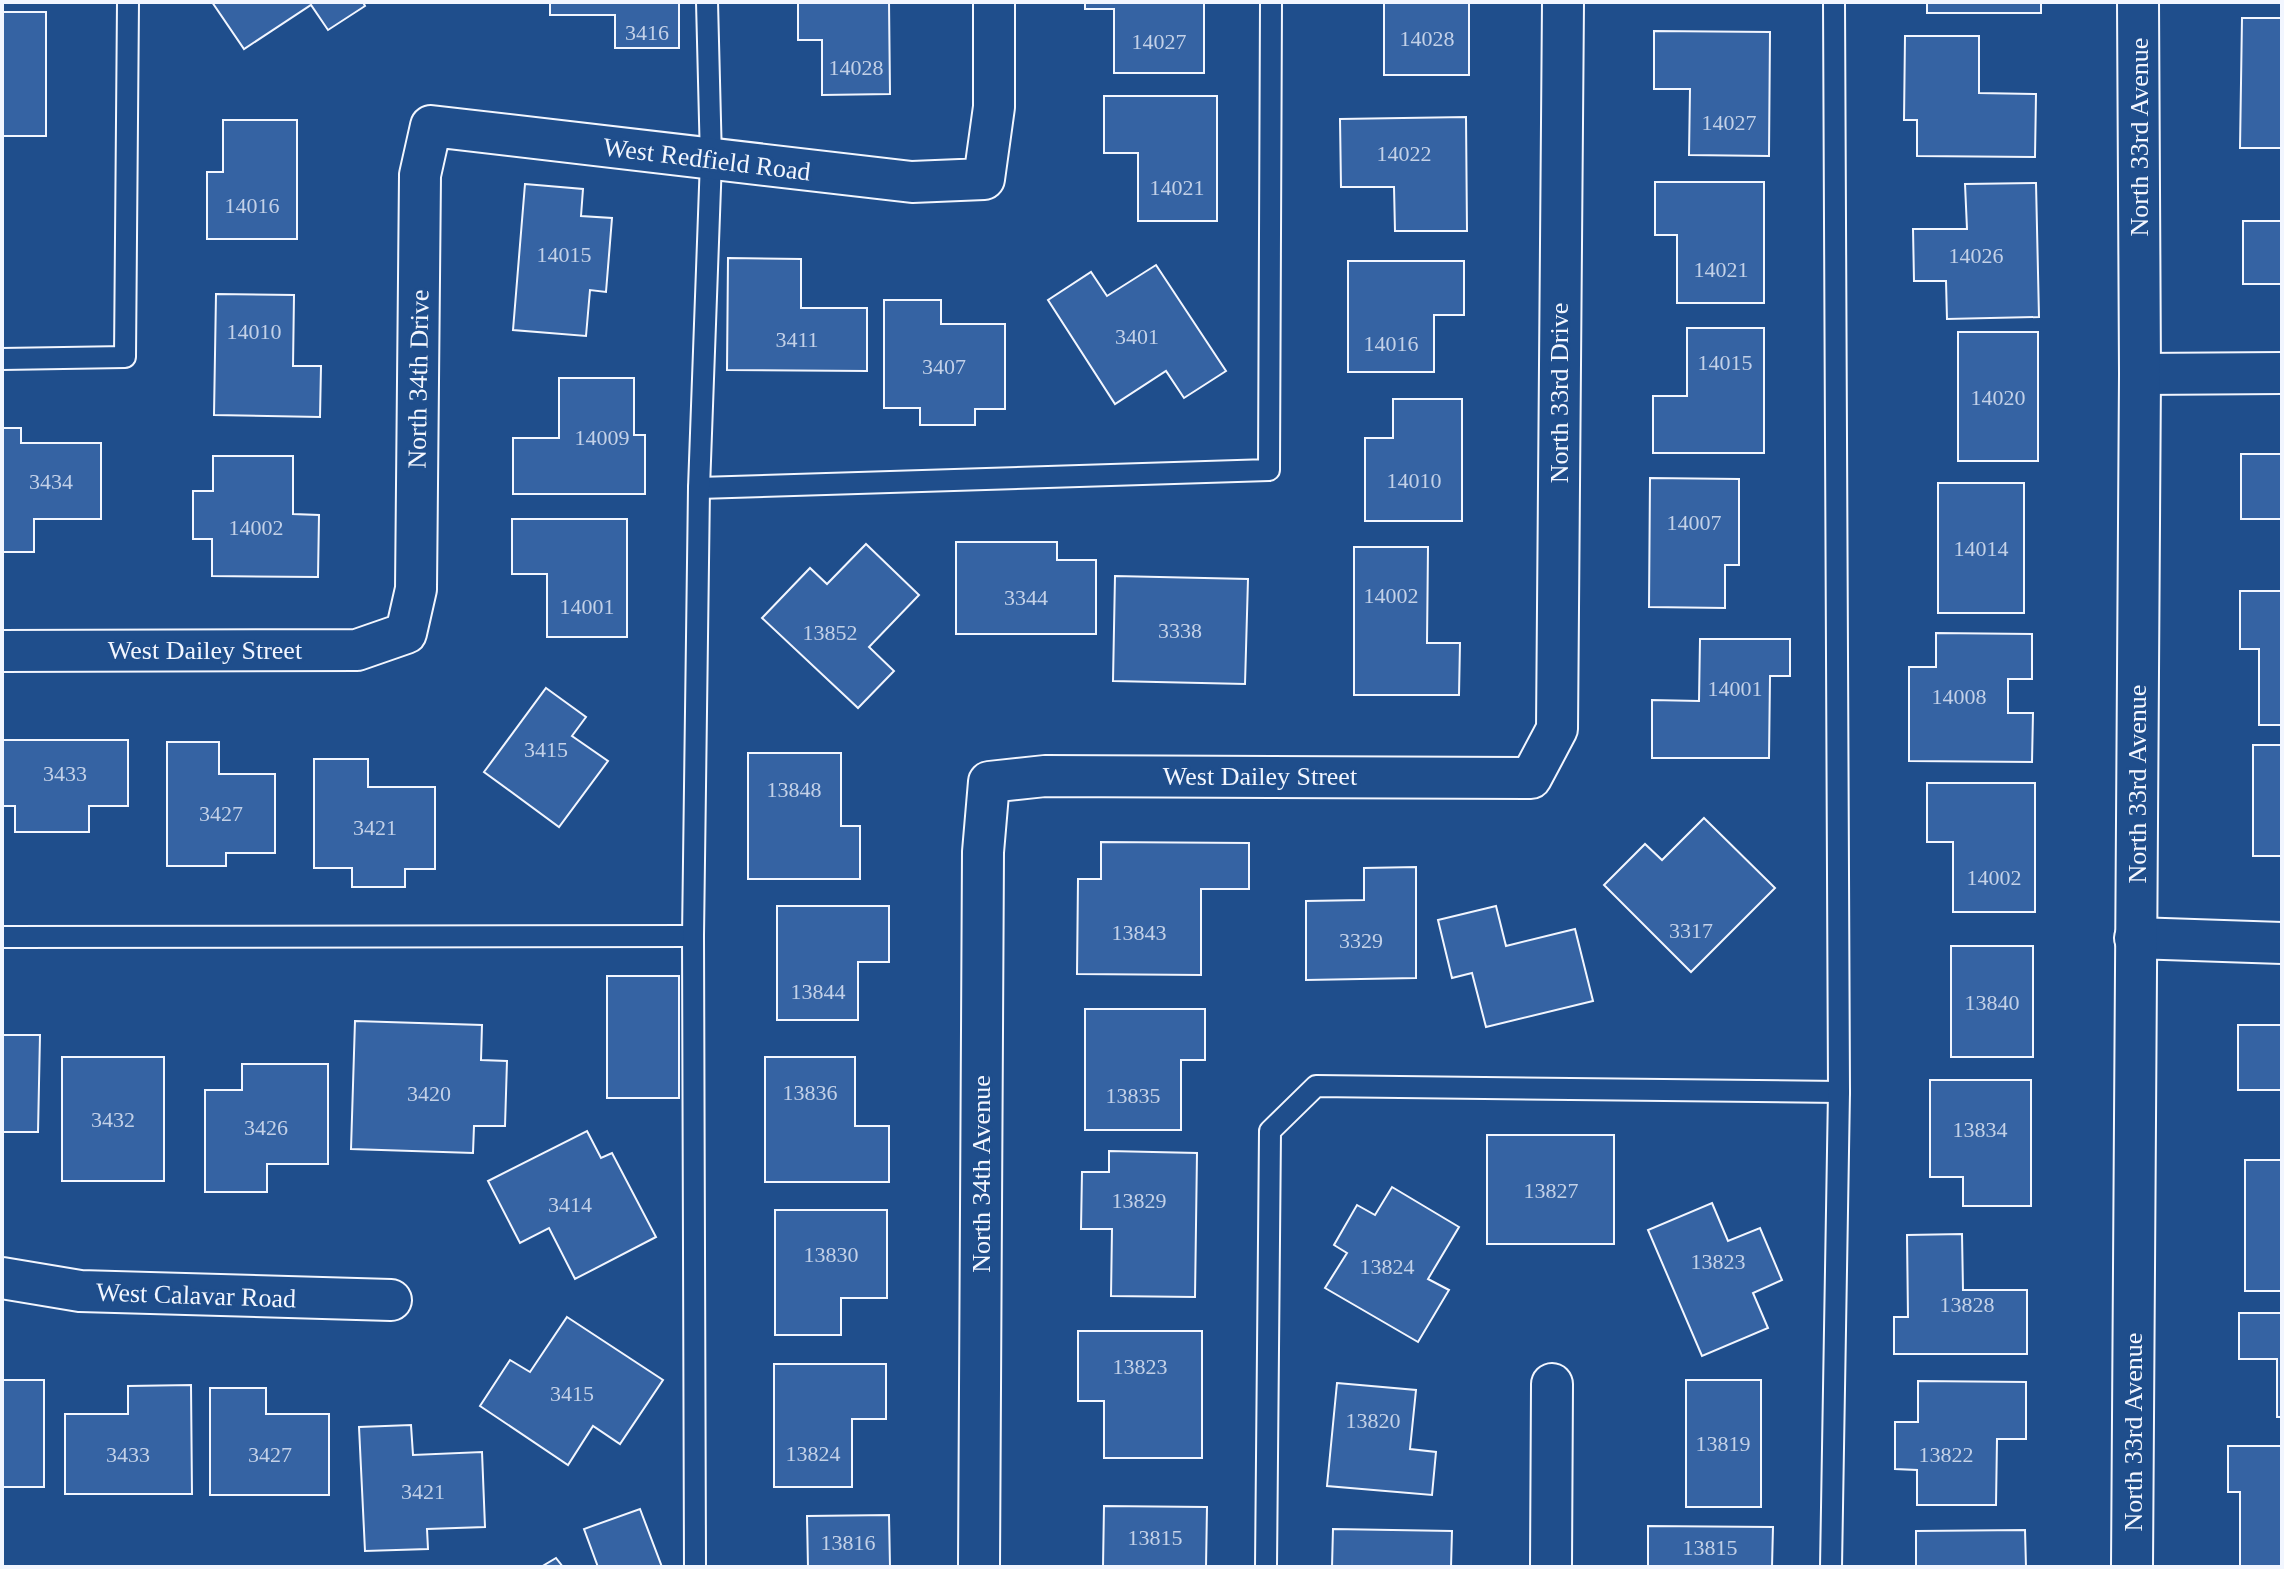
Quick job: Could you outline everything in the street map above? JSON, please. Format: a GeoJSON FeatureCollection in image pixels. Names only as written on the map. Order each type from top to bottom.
{"type":"FeatureCollection","features":[{"type":"Feature","properties":{"kind":"street","name":"West Redfield Road"},"geometry":{"type":"LineString","coordinates":[[431,126],[912,182],[984,179],[994,107],[994,2]]}},
{"type":"Feature","properties":{"kind":"street","name":"North 33rd Drive"},"geometry":{"type":"LineString","coordinates":[[1531,778],[1557,729],[1563,2]]}},
{"type":"Feature","properties":{"kind":"street","name":"North 33rd Avenue"},"geometry":{"type":"LineString","coordinates":[[2132,1567],[2140,374],[2138,2]]}},
{"type":"Feature","properties":{"kind":"street","name":"North 34th Drive"},"geometry":{"type":"LineString","coordinates":[[406,633],[416,589],[420,175],[431,126]]}},
{"type":"Feature","properties":{"kind":"street"},"geometry":{"type":"LineString","coordinates":[[2140,374],[2282,373]]}},
{"type":"Feature","properties":{"kind":"street","name":"West Dailey Street"},"geometry":{"type":"LineString","coordinates":[[2,651],[357,650],[406,633]]}},
{"type":"Feature","properties":{"kind":"street","name":"West Dailey Street"},"geometry":{"type":"LineString","coordinates":[[989,782],[1045,776],[1531,778]]}},
{"type":"Feature","properties":{"kind":"street","name":"North 34th Avenue"},"geometry":{"type":"LineString","coordinates":[[979,1567],[983,852],[989,782]]}},
{"type":"Feature","properties":{"kind":"street"},"geometry":{"type":"LineString","coordinates":[[2135,938],[2282,943]]}},
{"type":"Feature","properties":{"kind":"street","name":"West Calavar Road"},"geometry":{"type":"LineString","coordinates":[[2,1278],[80,1291],[391,1300]]}},
{"type":"Feature","properties":{"kind":"street"},"geometry":{"type":"LineString","coordinates":[[1551,1567],[1552,1384]]}},
{"type":"Feature","properties":{"kind":"lane"},"geometry":{"type":"LineString","coordinates":[[2,359],[125,357],[128,2]]}},
{"type":"Feature","properties":{"kind":"lane"},"geometry":{"type":"LineString","coordinates":[[695,1567],[693,936],[699,488],[711,160],[707,2]]}},
{"type":"Feature","properties":{"kind":"lane"},"geometry":{"type":"LineString","coordinates":[[699,488],[1269,470],[1271,2]]}},
{"type":"Feature","properties":{"kind":"lane"},"geometry":{"type":"LineString","coordinates":[[1831,1567],[1839,1092],[1834,2]]}},
{"type":"Feature","properties":{"kind":"lane"},"geometry":{"type":"LineString","coordinates":[[2,937],[693,936]]}},
{"type":"Feature","properties":{"kind":"lane"},"geometry":{"type":"LineString","coordinates":[[1266,1567],[1270,1131],[1316,1086],[1839,1092]]}},
{"type":"Feature","properties":{"kind":"building"},"geometry":{"type":"Polygon","coordinates":[[[212,2],[363,2],[365,6],[328,30],[311,5],[244,49],[212,2]]]}},
{"type":"Feature","properties":{"kind":"building"},"geometry":{"type":"Polygon","coordinates":[[[550,2],[679,2],[679,48],[615,48],[615,15],[550,15],[550,2]]]}},
{"type":"Feature","properties":{"kind":"building"},"geometry":{"type":"Polygon","coordinates":[[[798,2],[889,2],[890,94],[822,95],[822,40],[798,40],[798,2]]]}},
{"type":"Feature","properties":{"kind":"building"},"geometry":{"type":"Polygon","coordinates":[[[1085,2],[1204,2],[1204,73],[1114,73],[1114,9],[1085,9],[1085,2]]]}},
{"type":"Feature","properties":{"kind":"building"},"geometry":{"type":"Polygon","coordinates":[[[1384,2],[1469,2],[1469,75],[1384,75],[1384,2]]]}},
{"type":"Feature","properties":{"kind":"building"},"geometry":{"type":"Polygon","coordinates":[[[1927,2],[2041,2],[2041,13],[1927,13],[1927,2]]]}},
{"type":"Feature","properties":{"kind":"building"},"geometry":{"type":"Polygon","coordinates":[[[2,12],[46,12],[46,136],[2,136],[2,12]]]}},
{"type":"Feature","properties":{"kind":"building"},"geometry":{"type":"Polygon","coordinates":[[[2242,18],[2282,18],[2282,148],[2240,148],[2242,18]]]}},
{"type":"Feature","properties":{"kind":"building"},"geometry":{"type":"Polygon","coordinates":[[[1654,31],[1770,32],[1769,156],[1689,155],[1690,89],[1654,89],[1654,31]]]}},
{"type":"Feature","properties":{"kind":"building"},"geometry":{"type":"Polygon","coordinates":[[[1905,36],[1979,36],[1979,93],[2036,94],[2035,157],[1917,156],[1917,120],[1904,120],[1905,36]]]}},
{"type":"Feature","properties":{"kind":"building"},"geometry":{"type":"Polygon","coordinates":[[[1104,96],[1217,96],[1217,221],[1138,221],[1138,153],[1104,153],[1104,96]]]}},
{"type":"Feature","properties":{"kind":"building"},"geometry":{"type":"Polygon","coordinates":[[[1466,117],[1467,231],[1395,231],[1394,187],[1341,187],[1340,119],[1466,117]]]}},
{"type":"Feature","properties":{"kind":"building"},"geometry":{"type":"Polygon","coordinates":[[[223,120],[297,120],[297,239],[207,239],[207,172],[223,172],[223,120]]]}},
{"type":"Feature","properties":{"kind":"building"},"geometry":{"type":"Polygon","coordinates":[[[1655,182],[1764,182],[1764,303],[1677,303],[1677,235],[1655,235],[1655,182]]]}},
{"type":"Feature","properties":{"kind":"building"},"geometry":{"type":"Polygon","coordinates":[[[2036,183],[2039,317],[1947,319],[1946,281],[1914,281],[1913,229],[1967,229],[1965,184],[2036,183]]]}},
{"type":"Feature","properties":{"kind":"building"},"geometry":{"type":"Polygon","coordinates":[[[525,184],[583,189],[581,216],[612,218],[606,292],[590,290],[586,336],[513,330],[525,184]]]}},
{"type":"Feature","properties":{"kind":"building"},"geometry":{"type":"Polygon","coordinates":[[[2243,221],[2282,221],[2282,284],[2243,284],[2243,221]]]}},
{"type":"Feature","properties":{"kind":"building"},"geometry":{"type":"Polygon","coordinates":[[[728,258],[801,259],[801,308],[867,308],[867,371],[727,370],[728,258]]]}},
{"type":"Feature","properties":{"kind":"building"},"geometry":{"type":"Polygon","coordinates":[[[1348,261],[1464,261],[1464,315],[1434,315],[1434,372],[1348,372],[1348,261]]]}},
{"type":"Feature","properties":{"kind":"building"},"geometry":{"type":"Polygon","coordinates":[[[1156,265],[1226,371],[1184,398],[1166,371],[1115,404],[1048,300],[1091,272],[1107,296],[1156,265]]]}},
{"type":"Feature","properties":{"kind":"building"},"geometry":{"type":"Polygon","coordinates":[[[216,294],[294,295],[293,366],[321,366],[320,417],[214,415],[216,294]]]}},
{"type":"Feature","properties":{"kind":"building"},"geometry":{"type":"Polygon","coordinates":[[[884,300],[941,300],[941,324],[1005,324],[1005,409],[975,409],[975,425],[920,425],[920,408],[884,408],[884,300]]]}},
{"type":"Feature","properties":{"kind":"building"},"geometry":{"type":"Polygon","coordinates":[[[1687,328],[1764,328],[1764,453],[1653,453],[1653,396],[1687,396],[1687,328]]]}},
{"type":"Feature","properties":{"kind":"building"},"geometry":{"type":"Polygon","coordinates":[[[1958,332],[2038,332],[2038,461],[1958,461],[1958,332]]]}},
{"type":"Feature","properties":{"kind":"building"},"geometry":{"type":"Polygon","coordinates":[[[559,378],[634,378],[634,435],[645,435],[645,494],[513,494],[513,438],[559,438],[559,378]]]}},
{"type":"Feature","properties":{"kind":"building"},"geometry":{"type":"Polygon","coordinates":[[[1393,399],[1462,399],[1462,521],[1365,521],[1365,438],[1393,438],[1393,399]]]}},
{"type":"Feature","properties":{"kind":"building"},"geometry":{"type":"Polygon","coordinates":[[[2,428],[21,428],[21,443],[101,443],[101,519],[34,519],[34,552],[2,552],[2,428]]]}},
{"type":"Feature","properties":{"kind":"building"},"geometry":{"type":"Polygon","coordinates":[[[2241,454],[2282,454],[2282,519],[2241,519],[2241,454]]]}},
{"type":"Feature","properties":{"kind":"building"},"geometry":{"type":"Polygon","coordinates":[[[213,456],[293,456],[293,514],[319,515],[318,577],[212,576],[212,539],[193,539],[193,491],[213,491],[213,456]]]}},
{"type":"Feature","properties":{"kind":"building"},"geometry":{"type":"Polygon","coordinates":[[[1650,478],[1739,479],[1739,565],[1725,565],[1725,608],[1649,607],[1650,478]]]}},
{"type":"Feature","properties":{"kind":"building"},"geometry":{"type":"Polygon","coordinates":[[[1938,483],[2024,483],[2024,613],[1938,613],[1938,483]]]}},
{"type":"Feature","properties":{"kind":"building"},"geometry":{"type":"Polygon","coordinates":[[[512,519],[627,519],[627,637],[547,637],[547,574],[512,574],[512,519]]]}},
{"type":"Feature","properties":{"kind":"building"},"geometry":{"type":"Polygon","coordinates":[[[956,542],[1057,542],[1057,560],[1096,560],[1096,634],[956,634],[956,542]]]}},
{"type":"Feature","properties":{"kind":"building"},"geometry":{"type":"Polygon","coordinates":[[[866,544],[919,595],[869,647],[894,671],[858,708],[762,618],[810,568],[827,584],[866,544]]]}},
{"type":"Feature","properties":{"kind":"building"},"geometry":{"type":"Polygon","coordinates":[[[1354,547],[1428,547],[1427,643],[1460,643],[1459,695],[1354,695],[1354,547]]]}},
{"type":"Feature","properties":{"kind":"building"},"geometry":{"type":"Polygon","coordinates":[[[1115,576],[1248,579],[1245,684],[1113,681],[1115,576]]]}},
{"type":"Feature","properties":{"kind":"building"},"geometry":{"type":"Polygon","coordinates":[[[2240,591],[2282,591],[2282,725],[2259,725],[2259,649],[2240,649],[2240,591]]]}},
{"type":"Feature","properties":{"kind":"building"},"geometry":{"type":"Polygon","coordinates":[[[1936,633],[2032,634],[2032,679],[2008,679],[2008,713],[2033,713],[2032,762],[1909,761],[1909,667],[1936,667],[1936,633]]]}},
{"type":"Feature","properties":{"kind":"building"},"geometry":{"type":"Polygon","coordinates":[[[1700,639],[1790,639],[1790,676],[1770,676],[1769,758],[1652,758],[1652,700],[1699,701],[1700,639]]]}},
{"type":"Feature","properties":{"kind":"building"},"geometry":{"type":"Polygon","coordinates":[[[546,688],[586,717],[572,736],[608,761],[559,827],[484,772],[546,688]]]}},
{"type":"Feature","properties":{"kind":"building"},"geometry":{"type":"Polygon","coordinates":[[[2,740],[128,740],[128,806],[89,806],[89,832],[15,832],[15,806],[2,806],[2,740]]]}},
{"type":"Feature","properties":{"kind":"building"},"geometry":{"type":"Polygon","coordinates":[[[167,742],[219,742],[219,774],[275,774],[275,853],[226,853],[226,866],[167,866],[167,742]]]}},
{"type":"Feature","properties":{"kind":"building"},"geometry":{"type":"Polygon","coordinates":[[[2253,745],[2282,745],[2282,856],[2253,856],[2253,745]]]}},
{"type":"Feature","properties":{"kind":"building"},"geometry":{"type":"Polygon","coordinates":[[[748,753],[841,753],[841,826],[860,826],[860,879],[748,879],[748,753]]]}},
{"type":"Feature","properties":{"kind":"building"},"geometry":{"type":"Polygon","coordinates":[[[314,759],[368,759],[368,787],[435,787],[435,869],[405,869],[405,887],[352,887],[352,868],[314,868],[314,759]]]}},
{"type":"Feature","properties":{"kind":"building"},"geometry":{"type":"Polygon","coordinates":[[[1927,783],[2035,783],[2035,912],[1953,912],[1953,842],[1927,842],[1927,783]]]}},
{"type":"Feature","properties":{"kind":"building"},"geometry":{"type":"Polygon","coordinates":[[[1704,818],[1775,888],[1691,972],[1604,885],[1645,844],[1662,860],[1704,818]]]}},
{"type":"Feature","properties":{"kind":"building"},"geometry":{"type":"Polygon","coordinates":[[[1101,842],[1249,843],[1249,889],[1201,889],[1201,975],[1077,974],[1078,879],[1101,879],[1101,842]]]}},
{"type":"Feature","properties":{"kind":"building"},"geometry":{"type":"Polygon","coordinates":[[[1416,867],[1416,978],[1306,980],[1306,901],[1364,900],[1364,868],[1416,867]]]}},
{"type":"Feature","properties":{"kind":"building"},"geometry":{"type":"Polygon","coordinates":[[[777,906],[889,906],[889,962],[858,962],[858,1020],[777,1020],[777,906]]]}},
{"type":"Feature","properties":{"kind":"building"},"geometry":{"type":"Polygon","coordinates":[[[1496,906],[1506,946],[1575,929],[1593,1001],[1486,1027],[1472,973],[1452,978],[1438,920],[1496,906]]]}},
{"type":"Feature","properties":{"kind":"building"},"geometry":{"type":"Polygon","coordinates":[[[1951,946],[2033,946],[2033,1057],[1951,1057],[1951,946]]]}},
{"type":"Feature","properties":{"kind":"building"},"geometry":{"type":"Polygon","coordinates":[[[607,976],[679,976],[679,1098],[607,1098],[607,976]]]}},
{"type":"Feature","properties":{"kind":"building"},"geometry":{"type":"Polygon","coordinates":[[[1085,1009],[1205,1009],[1205,1060],[1181,1060],[1181,1130],[1085,1130],[1085,1009]]]}},
{"type":"Feature","properties":{"kind":"building"},"geometry":{"type":"Polygon","coordinates":[[[355,1021],[482,1025],[481,1060],[507,1061],[505,1126],[474,1126],[473,1153],[351,1149],[355,1021]]]}},
{"type":"Feature","properties":{"kind":"building"},"geometry":{"type":"Polygon","coordinates":[[[2238,1025],[2282,1025],[2282,1090],[2238,1090],[2238,1025]]]}},
{"type":"Feature","properties":{"kind":"building"},"geometry":{"type":"Polygon","coordinates":[[[2,1035],[40,1035],[38,1132],[2,1132],[2,1035]]]}},
{"type":"Feature","properties":{"kind":"building"},"geometry":{"type":"Polygon","coordinates":[[[62,1057],[164,1057],[164,1181],[62,1181],[62,1057]]]}},
{"type":"Feature","properties":{"kind":"building"},"geometry":{"type":"Polygon","coordinates":[[[765,1057],[855,1057],[855,1126],[889,1126],[889,1182],[765,1182],[765,1057]]]}},
{"type":"Feature","properties":{"kind":"building"},"geometry":{"type":"Polygon","coordinates":[[[242,1064],[328,1064],[328,1164],[267,1164],[267,1192],[205,1192],[205,1090],[242,1090],[242,1064]]]}},
{"type":"Feature","properties":{"kind":"building"},"geometry":{"type":"Polygon","coordinates":[[[1930,1080],[2031,1080],[2031,1206],[1963,1206],[1963,1177],[1930,1177],[1930,1080]]]}},
{"type":"Feature","properties":{"kind":"building"},"geometry":{"type":"Polygon","coordinates":[[[587,1131],[601,1158],[612,1153],[656,1237],[575,1279],[549,1228],[520,1243],[488,1181],[587,1131]]]}},
{"type":"Feature","properties":{"kind":"building"},"geometry":{"type":"Polygon","coordinates":[[[1487,1135],[1614,1135],[1614,1244],[1487,1244],[1487,1135]]]}},
{"type":"Feature","properties":{"kind":"building"},"geometry":{"type":"Polygon","coordinates":[[[1109,1151],[1197,1153],[1195,1297],[1111,1296],[1112,1229],[1081,1229],[1082,1172],[1109,1172],[1109,1151]]]}},
{"type":"Feature","properties":{"kind":"building"},"geometry":{"type":"Polygon","coordinates":[[[2245,1160],[2282,1160],[2282,1291],[2245,1291],[2245,1160]]]}},
{"type":"Feature","properties":{"kind":"building"},"geometry":{"type":"Polygon","coordinates":[[[1392,1187],[1459,1227],[1428,1279],[1449,1290],[1418,1342],[1325,1288],[1347,1253],[1334,1245],[1357,1205],[1375,1215],[1392,1187]]]}},
{"type":"Feature","properties":{"kind":"building"},"geometry":{"type":"Polygon","coordinates":[[[1712,1203],[1728,1241],[1760,1228],[1782,1280],[1753,1293],[1768,1328],[1702,1356],[1648,1230],[1712,1203]]]}},
{"type":"Feature","properties":{"kind":"building"},"geometry":{"type":"Polygon","coordinates":[[[775,1210],[887,1210],[887,1298],[841,1298],[841,1335],[775,1335],[775,1210]]]}},
{"type":"Feature","properties":{"kind":"building"},"geometry":{"type":"Polygon","coordinates":[[[1962,1234],[1963,1290],[2027,1290],[2027,1354],[1894,1354],[1894,1317],[1908,1317],[1907,1235],[1962,1234]]]}},
{"type":"Feature","properties":{"kind":"building"},"geometry":{"type":"Polygon","coordinates":[[[2239,1313],[2282,1313],[2282,1417],[2277,1417],[2277,1359],[2239,1359],[2239,1313]]]}},
{"type":"Feature","properties":{"kind":"building"},"geometry":{"type":"Polygon","coordinates":[[[567,1317],[663,1380],[620,1444],[593,1426],[568,1465],[480,1406],[510,1360],[530,1372],[567,1317]]]}},
{"type":"Feature","properties":{"kind":"building"},"geometry":{"type":"Polygon","coordinates":[[[1078,1331],[1202,1331],[1202,1458],[1104,1458],[1104,1401],[1078,1401],[1078,1331]]]}},
{"type":"Feature","properties":{"kind":"building"},"geometry":{"type":"Polygon","coordinates":[[[774,1364],[886,1364],[886,1419],[852,1419],[852,1487],[774,1487],[774,1364]]]}},
{"type":"Feature","properties":{"kind":"building"},"geometry":{"type":"Polygon","coordinates":[[[2,1380],[44,1380],[44,1487],[2,1487],[2,1380]]]}},
{"type":"Feature","properties":{"kind":"building"},"geometry":{"type":"Polygon","coordinates":[[[1686,1380],[1761,1380],[1761,1507],[1686,1507],[1686,1380]]]}},
{"type":"Feature","properties":{"kind":"building"},"geometry":{"type":"Polygon","coordinates":[[[1918,1381],[2026,1382],[2026,1439],[1997,1439],[1996,1505],[1917,1505],[1917,1470],[1895,1469],[1895,1422],[1918,1422],[1918,1381]]]}},
{"type":"Feature","properties":{"kind":"building"},"geometry":{"type":"Polygon","coordinates":[[[1337,1383],[1416,1390],[1410,1449],[1436,1452],[1432,1495],[1327,1486],[1337,1383]]]}},
{"type":"Feature","properties":{"kind":"building"},"geometry":{"type":"Polygon","coordinates":[[[191,1385],[192,1494],[65,1494],[65,1414],[128,1414],[128,1386],[191,1385]]]}},
{"type":"Feature","properties":{"kind":"building"},"geometry":{"type":"Polygon","coordinates":[[[210,1388],[266,1388],[266,1414],[329,1414],[329,1495],[210,1495],[210,1388]]]}},
{"type":"Feature","properties":{"kind":"building"},"geometry":{"type":"Polygon","coordinates":[[[411,1425],[413,1455],[482,1452],[485,1527],[427,1529],[428,1549],[365,1551],[359,1427],[411,1425]]]}},
{"type":"Feature","properties":{"kind":"building"},"geometry":{"type":"Polygon","coordinates":[[[2228,1446],[2282,1446],[2282,1567],[2240,1567],[2240,1492],[2228,1492],[2228,1446]]]}},
{"type":"Feature","properties":{"kind":"building"},"geometry":{"type":"Polygon","coordinates":[[[1104,1506],[1207,1507],[1206,1567],[1103,1567],[1104,1506]]]}},
{"type":"Feature","properties":{"kind":"building"},"geometry":{"type":"Polygon","coordinates":[[[640,1509],[662,1567],[598,1567],[584,1529],[640,1509]]]}},
{"type":"Feature","properties":{"kind":"building"},"geometry":{"type":"Polygon","coordinates":[[[889,1515],[890,1567],[808,1567],[807,1516],[889,1515]]]}},
{"type":"Feature","properties":{"kind":"building"},"geometry":{"type":"Polygon","coordinates":[[[1648,1526],[1773,1527],[1772,1567],[1648,1567],[1648,1526]]]}},
{"type":"Feature","properties":{"kind":"building"},"geometry":{"type":"Polygon","coordinates":[[[1333,1529],[1452,1531],[1451,1567],[1332,1567],[1333,1529]]]}},
{"type":"Feature","properties":{"kind":"building"},"geometry":{"type":"Polygon","coordinates":[[[2025,1530],[2026,1567],[1916,1567],[1916,1531],[2025,1530]]]}},
{"type":"Feature","properties":{"kind":"building"},"geometry":{"type":"Polygon","coordinates":[[[556,1558],[563,1567],[541,1567],[556,1558]]]}}]}
